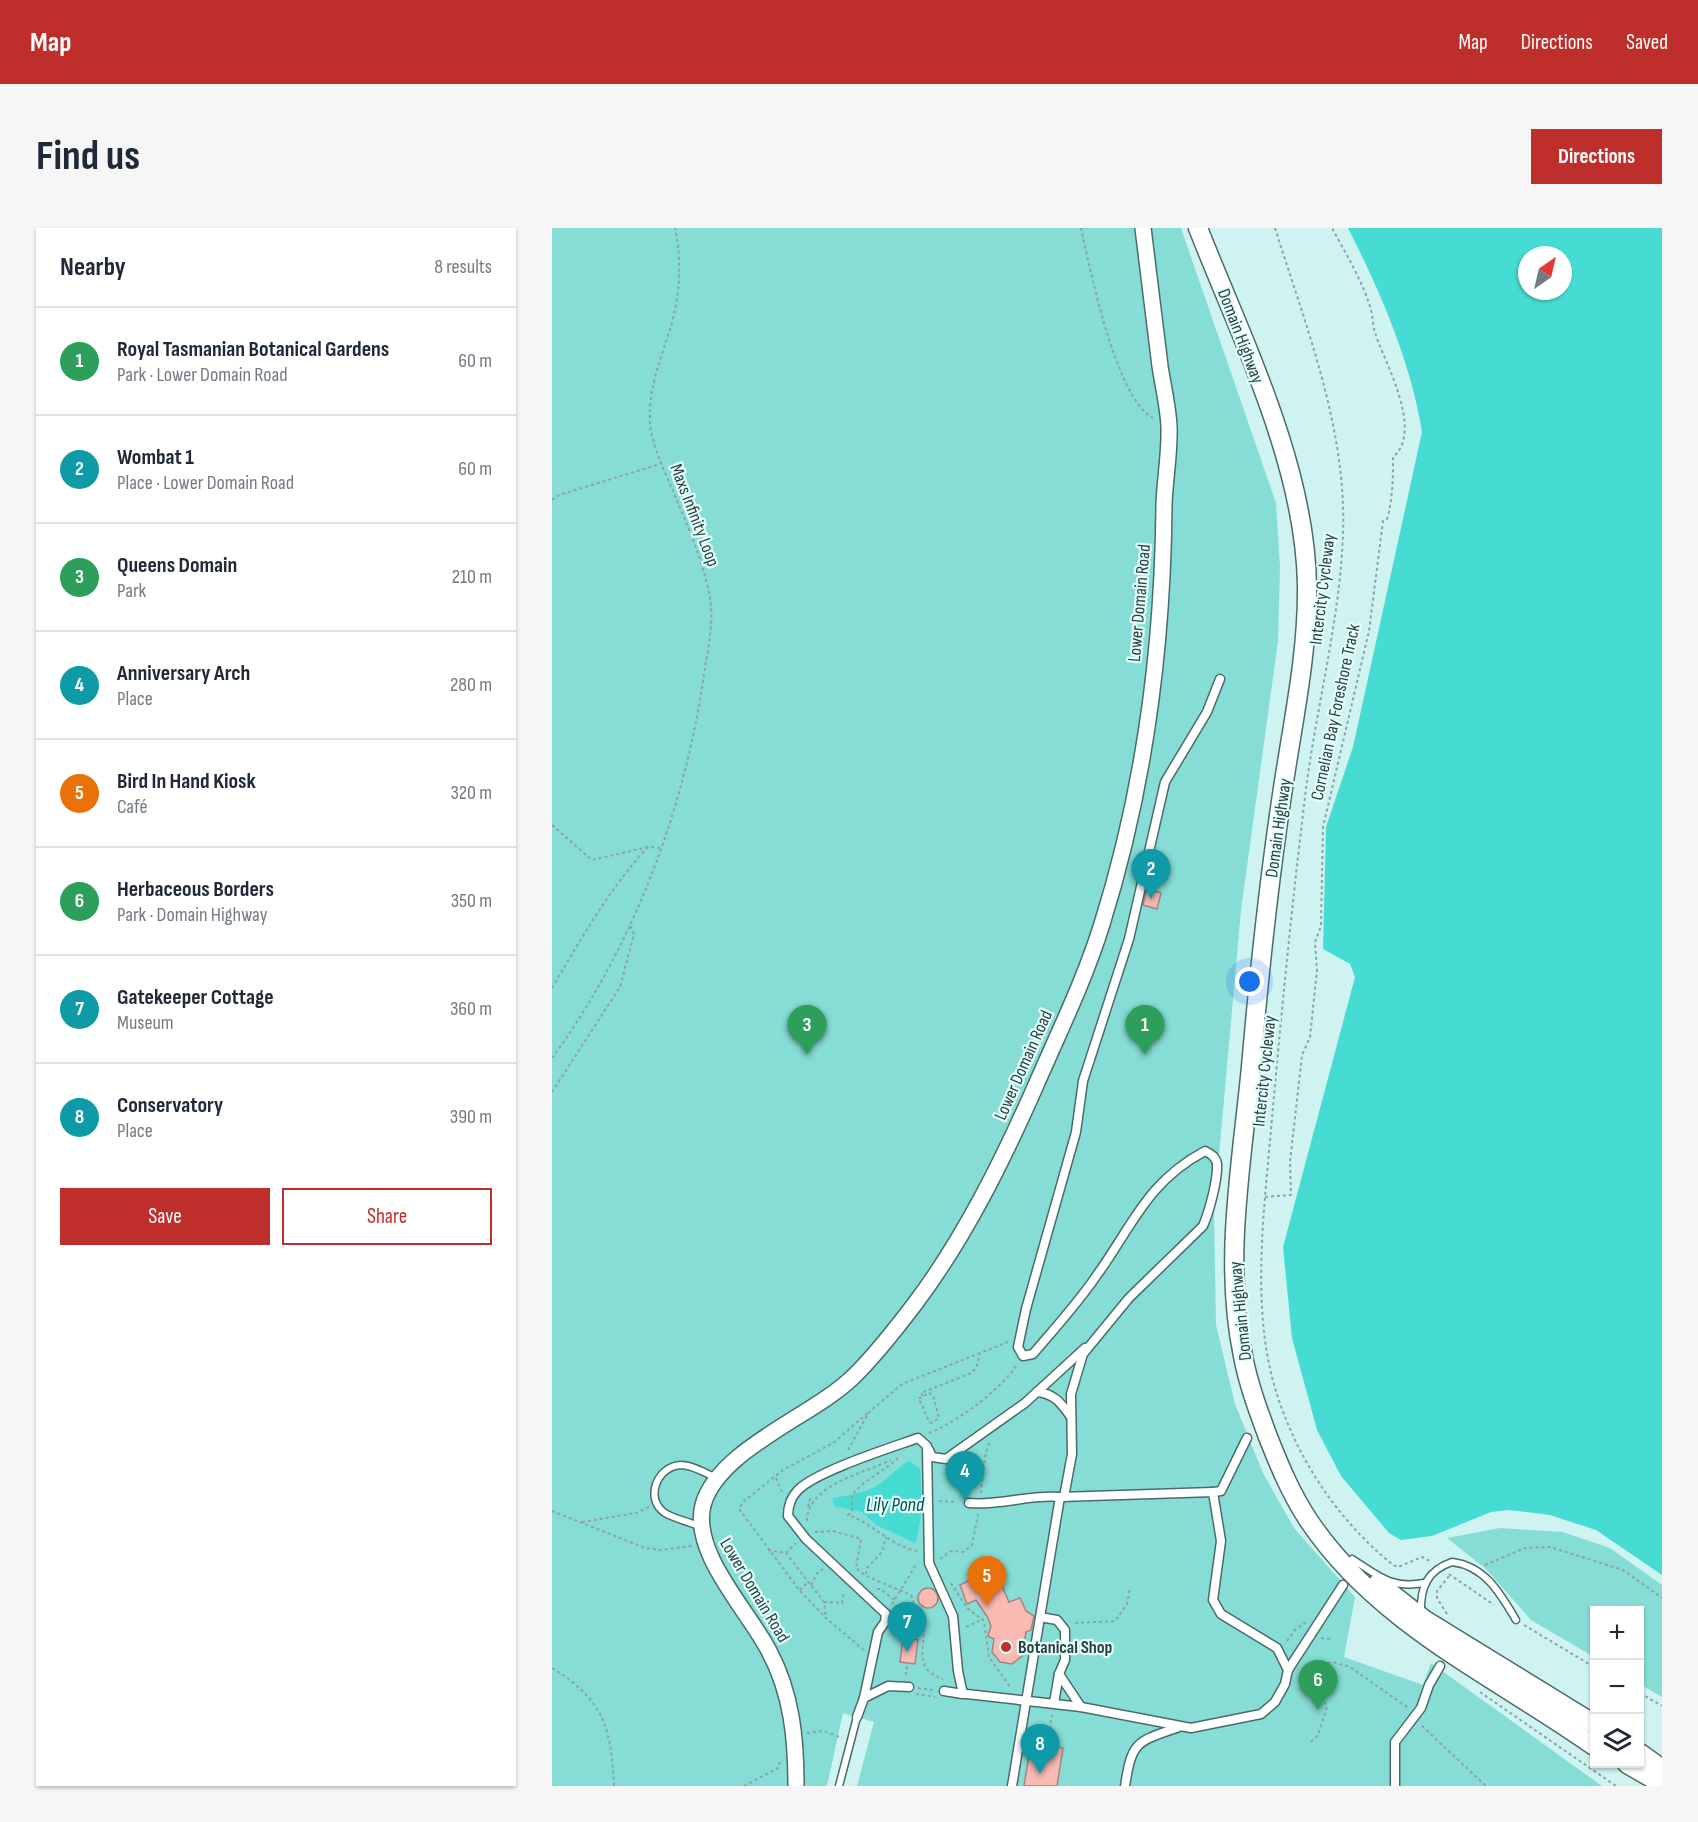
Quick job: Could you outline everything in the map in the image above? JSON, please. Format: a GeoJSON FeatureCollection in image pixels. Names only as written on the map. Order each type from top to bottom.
{"type":"FeatureCollection","features":[{"type":"Feature","properties":{"kind":"main road","name":"Domain Highway"},"geometry":{"type":"LineString","coordinates":[[1198,228],[1284,450],[1295,489],[1306,556],[1306,625],[1267,903],[1235,1229],[1235,1295],[1242,1353],[1285,1482],[1311,1523],[1368,1591],[1418,1631],[1590,1743]]}},
{"type":"Feature","properties":{"kind":"main road","name":"Domain Highway"},"geometry":{"type":"LineString","coordinates":[[1270,1441],[1318,1518],[1352,1559],[1385,1589],[1425,1620],[1590,1722]]}},
{"type":"Feature","properties":{"kind":"main road"},"geometry":{"type":"LineString","coordinates":[[1644,1754],[1662,1763]]}},
{"type":"Feature","properties":{"kind":"main road"},"geometry":{"type":"LineString","coordinates":[[1644,1755],[1662,1769]]}},
{"type":"Feature","properties":{"kind":"main road"},"geometry":{"type":"LineString","coordinates":[[1625,1768],[1652,1786]]}},
{"type":"Feature","properties":{"kind":"main road"},"geometry":{"type":"LineString","coordinates":[[1635,1768],[1662,1784]]}},
{"type":"Feature","properties":{"kind":"street","name":"Lower Domain Road"},"geometry":{"type":"LineString","coordinates":[[796,1786],[796,1737],[791,1710],[771,1654],[704,1545],[702,1511],[708,1492],[716,1478],[743,1453],[819,1406],[852,1378],[891,1335],[925,1290],[1000,1161],[1083,978],[1102,926],[1121,857],[1146,724],[1159,630],[1164,566],[1169,426],[1143,228]]}},
{"type":"Feature","properties":{"kind":"street"},"geometry":{"type":"LineString","coordinates":[[857,1717],[864,1698],[878,1632],[885,1622],[885,1614],[828,1560],[788,1516],[792,1499],[807,1484],[845,1465],[918,1438],[927,1446],[932,1457],[946,1459],[1037,1392],[1089,1344],[1129,1298],[1203,1226],[1209,1211],[1217,1163],[1212,1154],[1205,1151],[1162,1180],[1142,1204],[1124,1236],[1075,1305],[1033,1354],[1023,1356],[1018,1347],[1026,1310],[1076,1132],[1083,1080],[1129,939],[1165,782],[1207,712],[1220,679]]}},
{"type":"Feature","properties":{"kind":"street"},"geometry":{"type":"LineString","coordinates":[[1012,1786],[1023,1701],[1072,1454],[1071,1394],[1075,1374],[1089,1344]]}},
{"type":"Feature","properties":{"kind":"street"},"geometry":{"type":"LineString","coordinates":[[1037,1392],[1049,1393],[1060,1401],[1071,1417]]}},
{"type":"Feature","properties":{"kind":"street"},"geometry":{"type":"LineString","coordinates":[[965,1503],[1011,1502],[1045,1495],[1062,1497],[1221,1491],[1247,1438]]}},
{"type":"Feature","properties":{"kind":"street"},"geometry":{"type":"LineString","coordinates":[[927,1446],[926,1553],[953,1616],[958,1671],[963,1694]]}},
{"type":"Feature","properties":{"kind":"street"},"geometry":{"type":"LineString","coordinates":[[1213,1492],[1221,1541],[1213,1600],[1221,1614],[1280,1652],[1287,1673]]}},
{"type":"Feature","properties":{"kind":"street"},"geometry":{"type":"LineString","coordinates":[[938,1691],[1054,1703],[1191,1728],[1261,1714],[1275,1702],[1287,1673],[1343,1585]]}},
{"type":"Feature","properties":{"kind":"street"},"geometry":{"type":"LineString","coordinates":[[1040,1617],[1057,1620],[1065,1629],[1065,1660],[1059,1674],[1054,1703]]}},
{"type":"Feature","properties":{"kind":"street"},"geometry":{"type":"LineString","coordinates":[[1395,1786],[1395,1742],[1415,1716],[1440,1666]]}},
{"type":"Feature","properties":{"kind":"street"},"geometry":{"type":"LineString","coordinates":[[1059,1674],[1081,1707]]}},
{"type":"Feature","properties":{"kind":"street"},"geometry":{"type":"LineString","coordinates":[[864,1698],[888,1686],[909,1687]]}},
{"type":"Feature","properties":{"kind":"street"},"geometry":{"type":"LineString","coordinates":[[1125,1786],[1129,1759],[1141,1741],[1179,1726]]}},
{"type":"Feature","properties":{"kind":"lane"},"geometry":{"type":"LineString","coordinates":[[702,1527],[664,1512],[657,1503],[654,1490],[659,1477],[668,1468],[681,1465],[716,1478]]}},
{"type":"Feature","properties":{"kind":"lane"},"geometry":{"type":"LineString","coordinates":[[1352,1559],[1390,1583],[1405,1587],[1424,1584]]}},
{"type":"Feature","properties":{"kind":"lane"},"geometry":{"type":"LineString","coordinates":[[1425,1620],[1421,1613],[1424,1584],[1439,1568],[1452,1562],[1477,1569],[1489,1580],[1516,1620]]}},
{"type":"Feature","properties":{"kind":"lane"},"geometry":{"type":"LineString","coordinates":[[839,1786],[857,1717]]}},
{"type":"Feature","properties":{"kind":"path","name":"Maxs Infinity Loop"},"geometry":{"type":"LineString","coordinates":[[552,1058],[585,1010],[630,926],[661,848],[690,749],[701,699],[711,631],[710,595],[697,549],[661,464],[650,425],[650,393],[680,285],[680,250],[675,228]]}},
{"type":"Feature","properties":{"kind":"path"},"geometry":{"type":"LineString","coordinates":[[1081,228],[1100,314],[1127,383],[1146,415],[1169,426]]}},
{"type":"Feature","properties":{"kind":"path","name":"Intercity Cycleway"},"geometry":{"type":"LineString","coordinates":[[1275,228],[1331,417],[1340,467],[1343,533],[1335,605],[1306,788],[1265,1197],[1262,1288],[1267,1353],[1281,1406],[1302,1453],[1322,1488],[1343,1516],[1383,1556],[1398,1567],[1422,1557],[1516,1620]]}},
{"type":"Feature","properties":{"kind":"path","name":"Cornelian Bay Foreshore Track"},"geometry":{"type":"LineString","coordinates":[[1265,1197],[1291,1195],[1290,1162],[1302,1055],[1310,1037],[1317,970],[1315,942],[1321,926],[1323,827],[1369,631],[1379,538],[1383,522],[1390,511],[1393,494],[1393,457],[1400,451],[1403,442],[1405,417],[1398,389],[1376,333],[1371,308],[1347,253],[1332,228]]}},
{"type":"Feature","properties":{"kind":"path"},"geometry":{"type":"LineString","coordinates":[[552,500],[559,495],[661,464]]}},
{"type":"Feature","properties":{"kind":"path"},"geometry":{"type":"LineString","coordinates":[[552,825],[592,861],[648,847],[661,848]]}},
{"type":"Feature","properties":{"kind":"path"},"geometry":{"type":"LineString","coordinates":[[552,988],[610,893],[648,847]]}},
{"type":"Feature","properties":{"kind":"path"},"geometry":{"type":"LineString","coordinates":[[552,1092],[620,987],[634,933],[630,926]]}},
{"type":"Feature","properties":{"kind":"path"},"geometry":{"type":"LineString","coordinates":[[845,1465],[846,1454],[869,1412],[902,1384],[1022,1335]]}},
{"type":"Feature","properties":{"kind":"path"},"geometry":{"type":"LineString","coordinates":[[923,1396],[921,1393],[971,1373],[976,1368],[980,1354]]}},
{"type":"Feature","properties":{"kind":"path"},"geometry":{"type":"LineString","coordinates":[[918,1438],[939,1429],[988,1394],[1011,1374],[1023,1356]]}},
{"type":"Feature","properties":{"kind":"path"},"geometry":{"type":"LineString","coordinates":[[929,1393],[933,1395],[939,1410],[939,1418],[935,1421],[931,1423],[926,1418],[924,1406],[918,1399],[929,1393]]}},
{"type":"Feature","properties":{"kind":"path"},"geometry":{"type":"LineString","coordinates":[[935,1421],[939,1429]]}},
{"type":"Feature","properties":{"kind":"path"},"geometry":{"type":"LineString","coordinates":[[932,1568],[943,1555],[951,1551],[963,1552],[972,1545],[991,1427]]}},
{"type":"Feature","properties":{"kind":"path"},"geometry":{"type":"LineString","coordinates":[[903,1456],[832,1484],[807,1510],[805,1535],[833,1531],[861,1539],[856,1568],[866,1576],[911,1595],[915,1611],[922,1624],[924,1665],[927,1671],[948,1680],[963,1694]]}},
{"type":"Feature","properties":{"kind":"path"},"geometry":{"type":"LineString","coordinates":[[885,1614],[926,1553],[910,1550],[858,1518],[848,1515],[852,1511],[852,1495],[862,1484],[893,1464],[897,1458]]}},
{"type":"Feature","properties":{"kind":"path"},"geometry":{"type":"LineString","coordinates":[[928,1500],[965,1503]]}},
{"type":"Feature","properties":{"kind":"path"},"geometry":{"type":"LineString","coordinates":[[581,1522],[636,1513],[657,1503]]}},
{"type":"Feature","properties":{"kind":"path"},"geometry":{"type":"LineString","coordinates":[[552,1511],[645,1548],[661,1550],[704,1545]]}},
{"type":"Feature","properties":{"kind":"path"},"geometry":{"type":"LineString","coordinates":[[866,1576],[867,1568],[882,1552],[886,1537]]}},
{"type":"Feature","properties":{"kind":"path"},"geometry":{"type":"LineString","coordinates":[[1477,1569],[1525,1548],[1550,1547],[1623,1570],[1662,1598]]}},
{"type":"Feature","properties":{"kind":"path"},"geometry":{"type":"LineString","coordinates":[[768,1550],[786,1553],[824,1602],[826,1619]]}},
{"type":"Feature","properties":{"kind":"path"},"geometry":{"type":"LineString","coordinates":[[811,1585],[818,1572],[826,1567],[828,1560]]}},
{"type":"Feature","properties":{"kind":"path"},"geometry":{"type":"LineString","coordinates":[[940,1582],[950,1581],[967,1608],[984,1620],[989,1657],[1023,1701]]}},
{"type":"Feature","properties":{"kind":"path"},"geometry":{"type":"LineString","coordinates":[[800,1591],[808,1582]]}},
{"type":"Feature","properties":{"kind":"path"},"geometry":{"type":"LineString","coordinates":[[824,1602],[842,1603],[844,1589],[852,1582]]}},
{"type":"Feature","properties":{"kind":"path"},"geometry":{"type":"LineString","coordinates":[[1062,1626],[1093,1620],[1115,1621],[1127,1604],[1130,1587]]}},
{"type":"Feature","properties":{"kind":"path"},"geometry":{"type":"LineString","coordinates":[[874,1590],[880,1589],[895,1600]]}},
{"type":"Feature","properties":{"kind":"path"},"geometry":{"type":"LineString","coordinates":[[971,1625],[988,1618]]}},
{"type":"Feature","properties":{"kind":"path"},"geometry":{"type":"LineString","coordinates":[[1516,1620],[1590,1665]]}},
{"type":"Feature","properties":{"kind":"path"},"geometry":{"type":"LineString","coordinates":[[1280,1652],[1295,1630],[1305,1622],[1317,1624]]}},
{"type":"Feature","properties":{"kind":"path"},"geometry":{"type":"LineString","coordinates":[[1287,1673],[1322,1662],[1338,1663],[1368,1678],[1415,1716],[1486,1786]]}},
{"type":"Feature","properties":{"kind":"path"},"geometry":{"type":"LineString","coordinates":[[552,1668],[574,1681],[599,1708],[605,1725],[614,1786]]}},
{"type":"Feature","properties":{"kind":"path"},"geometry":{"type":"LineString","coordinates":[[909,1687],[938,1691]]}},
{"type":"Feature","properties":{"kind":"path"},"geometry":{"type":"LineString","coordinates":[[1311,1742],[1318,1735],[1327,1707],[1318,1687]]}},
{"type":"Feature","properties":{"kind":"path"},"geometry":{"type":"LineString","coordinates":[[1479,1692],[1616,1786]]}},
{"type":"Feature","properties":{"kind":"path"},"geometry":{"type":"LineString","coordinates":[[1644,1695],[1662,1706]]}},
{"type":"Feature","properties":{"kind":"path"},"geometry":{"type":"LineString","coordinates":[[1048,1741],[1054,1703]]}},
{"type":"Feature","properties":{"kind":"path"},"geometry":{"type":"LineString","coordinates":[[796,1737],[812,1731],[824,1731],[850,1742]]}},
{"type":"Feature","properties":{"kind":"path"},"geometry":{"type":"LineString","coordinates":[[744,1786],[778,1768],[781,1759]]}},
{"type":"Feature","properties":{"kind":"shaded area"},"geometry":{"type":"Polygon","coordinates":[[[552,228],[1181,228],[1276,503],[1280,567],[1278,641],[1241,910],[1214,1211],[1216,1325],[1235,1404],[1263,1473],[1294,1528],[1355,1597],[1344,1657],[1423,1685],[1431,1663],[1602,1786],[857,1786],[874,1722],[843,1713],[827,1786],[552,1786],[552,228]]]}},
{"type":"Feature","properties":{"kind":"shaded area"},"geometry":{"type":"Polygon","coordinates":[[[1500,1528],[1563,1532],[1610,1548],[1662,1585],[1662,1697],[1644,1686],[1644,1606],[1590,1606],[1590,1655],[1531,1620],[1486,1569],[1447,1538],[1500,1528]]]}},
{"type":"Feature","properties":{"kind":"water"},"geometry":{"type":"Polygon","coordinates":[[[1348,228],[1662,228],[1662,1575],[1596,1530],[1550,1515],[1509,1510],[1491,1512],[1432,1536],[1401,1540],[1389,1533],[1341,1476],[1317,1430],[1292,1338],[1283,1247],[1355,977],[1350,964],[1323,949],[1326,827],[1353,747],[1422,432],[1410,379],[1383,302],[1348,228]]]}},
{"type":"Feature","properties":{"kind":"water","name":"Lily Pond"},"geometry":{"type":"Polygon","coordinates":[[[909,1461],[920,1468],[921,1516],[915,1543],[876,1525],[862,1512],[834,1506],[832,1498],[865,1491],[882,1482],[909,1461]]]}},
{"type":"Feature","properties":{"kind":"building"},"geometry":{"type":"Polygon","coordinates":[[[1147,889],[1161,893],[1157,909],[1143,905],[1147,889]]]}},
{"type":"Feature","properties":{"kind":"building"},"geometry":{"type":"Polygon","coordinates":[[[992,1561],[993,1565],[1001,1566],[1004,1574],[998,1577],[1009,1602],[1020,1598],[1026,1611],[1034,1616],[1031,1630],[1026,1632],[1022,1656],[1012,1664],[1000,1662],[992,1652],[994,1639],[988,1636],[991,1626],[988,1618],[976,1600],[967,1604],[960,1585],[987,1572],[992,1561]]]}},
{"type":"Feature","properties":{"kind":"building"},"geometry":{"type":"Polygon","coordinates":[[[924,1588],[932,1588],[938,1594],[938,1602],[932,1608],[924,1608],[918,1602],[918,1594],[924,1588]]]}},
{"type":"Feature","properties":{"kind":"building"},"geometry":{"type":"Polygon","coordinates":[[[903,1638],[918,1640],[915,1664],[900,1662],[903,1638]]]}},
{"type":"Feature","properties":{"kind":"building"},"geometry":{"type":"Polygon","coordinates":[[[1031,1743],[1063,1748],[1057,1786],[1024,1786],[1031,1743]]]}},
{"type":"Feature","properties":{"kind":"place","name":"Wombat 1"},"geometry":{"type":"Point","coordinates":[1151,899]}},
{"type":"Feature","properties":{"kind":"place","name":"Queens Domain"},"geometry":{"type":"Point","coordinates":[807,1055]}},
{"type":"Feature","properties":{"kind":"place","name":"Royal Tasmanian Botanical Gardens"},"geometry":{"type":"Point","coordinates":[1145,1055]}},
{"type":"Feature","properties":{"kind":"place","name":"Anniversary Arch"},"geometry":{"type":"Point","coordinates":[965,1501]}},
{"type":"Feature","properties":{"kind":"place","name":"Bird In Hand Kiosk"},"geometry":{"type":"Point","coordinates":[987,1606]}},
{"type":"Feature","properties":{"kind":"place","name":"Botanical Shop"},"geometry":{"type":"Point","coordinates":[1006,1647]}},
{"type":"Feature","properties":{"kind":"place","name":"Gatekeeper Cottage"},"geometry":{"type":"Point","coordinates":[907,1652]}},
{"type":"Feature","properties":{"kind":"place","name":"Herbaceous Borders"},"geometry":{"type":"Point","coordinates":[1318,1710]}},
{"type":"Feature","properties":{"kind":"place","name":"Conservatory"},"geometry":{"type":"Point","coordinates":[1040,1774]}}]}
